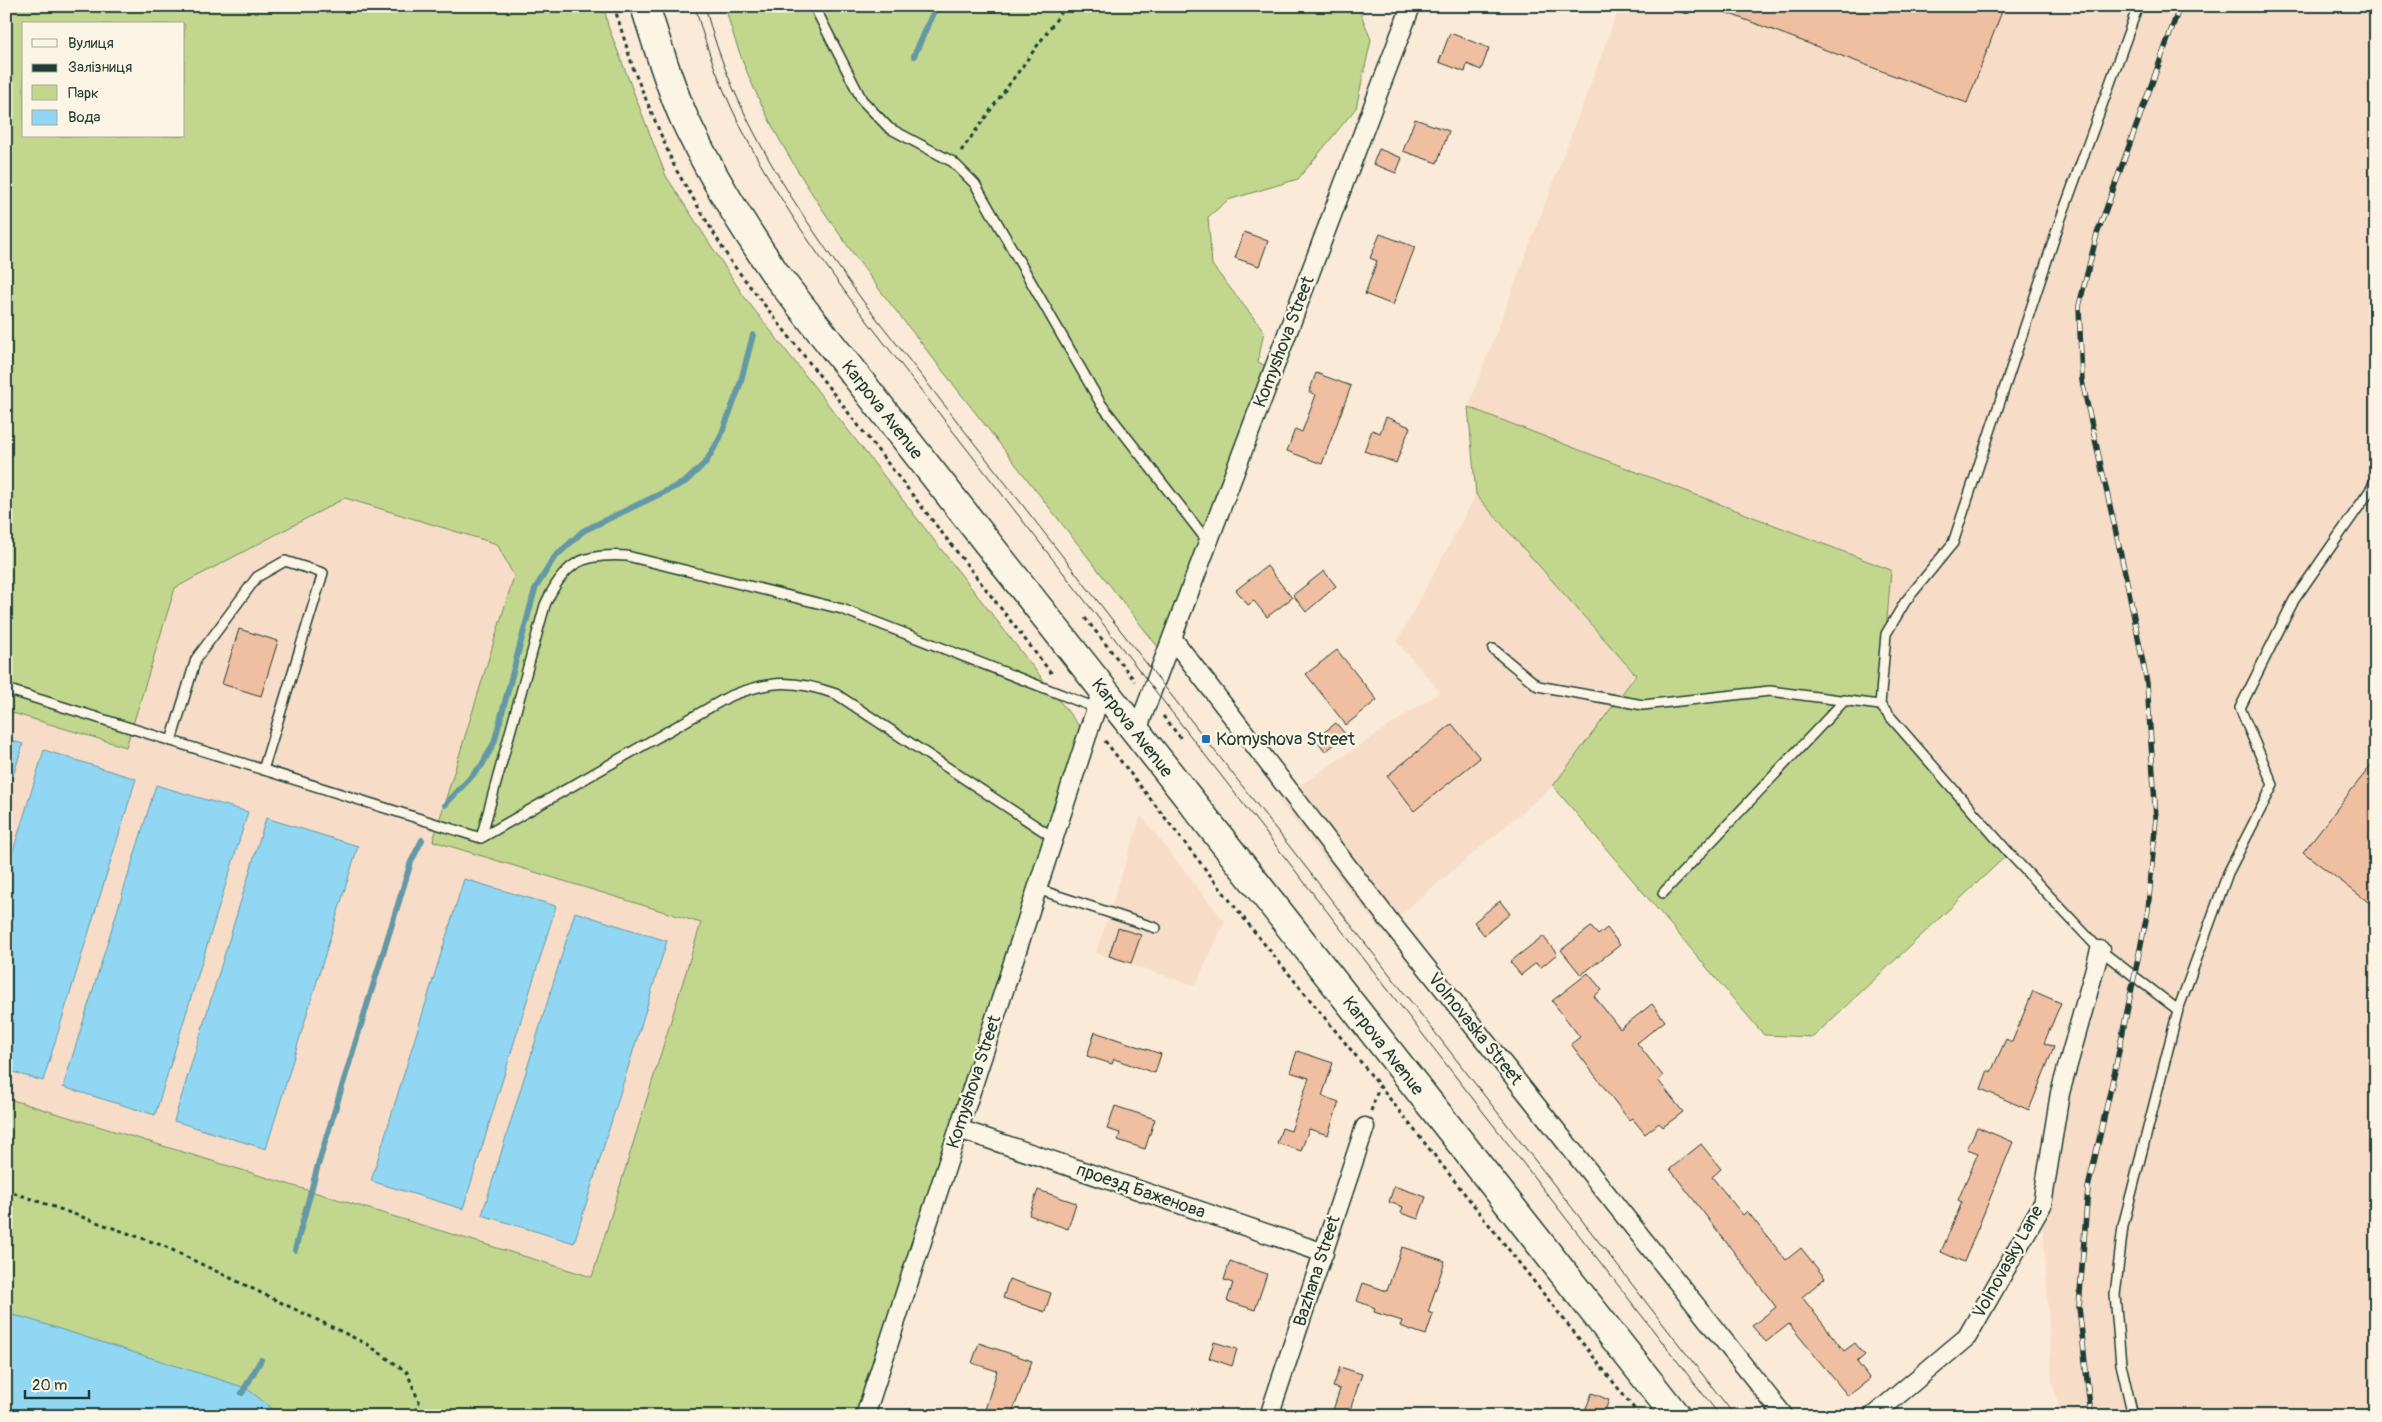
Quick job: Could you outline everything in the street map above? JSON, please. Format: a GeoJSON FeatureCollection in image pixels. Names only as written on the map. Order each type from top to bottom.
{"type":"FeatureCollection","features":[{"type":"Feature","properties":{"kind":"main road","name":"Karpova Avenue"},"geometry":{"type":"LineString","coordinates":[[645,6],[664,68],[683,117],[709,168],[742,224],[777,276],[1099,699],[1136,733],[1676,1416]]}},
{"type":"Feature","properties":{"kind":"street","name":"Komyshova Street"},"geometry":{"type":"LineString","coordinates":[[1136,733],[1410,6]]}},
{"type":"Feature","properties":{"kind":"street","name":"Volnovaska Street"},"geometry":{"type":"LineString","coordinates":[[1172,638],[1391,923],[1784,1416]]}},
{"type":"Feature","properties":{"kind":"street","name":"Komyshova Street"},"geometry":{"type":"LineString","coordinates":[[865,1416],[1099,699]]}},
{"type":"Feature","properties":{"kind":"street","name":"Volnovasky Lane"},"geometry":{"type":"LineString","coordinates":[[1873,1416],[1967,1337],[2042,1205],[2060,1093],[2100,950]]}},
{"type":"Feature","properties":{"kind":"street","name":"Bazhana Street"},"geometry":{"type":"LineString","coordinates":[[1269,1416],[1366,1127]]}},
{"type":"Feature","properties":{"kind":"street","name":"проезд Баженова"},"geometry":{"type":"LineString","coordinates":[[959,1129],[1324,1253]]}},
{"type":"Feature","properties":{"kind":"lane"},"geometry":{"type":"LineString","coordinates":[[814,6],[862,100],[889,128],[953,162],[975,184],[1101,404],[1208,542]]}},
{"type":"Feature","properties":{"kind":"lane"},"geometry":{"type":"LineString","coordinates":[[1680,6],[1686,8],[1687,6]]}},
{"type":"Feature","properties":{"kind":"lane"},"geometry":{"type":"LineString","coordinates":[[1880,705],[1886,634],[1905,602],[1953,544],[2060,221],[2138,6]]}},
{"type":"Feature","properties":{"kind":"lane"},"geometry":{"type":"LineString","coordinates":[[2134,1416],[2120,1364],[2116,1295],[2123,1226],[2178,1010],[2228,873],[2273,785],[2240,708],[2294,600],[2371,489],[2376,478]]}},
{"type":"Feature","properties":{"kind":"lane"},"geometry":{"type":"LineString","coordinates":[[481,838],[545,605],[556,581],[576,563],[601,554],[627,556],[842,609],[1099,699]]}},
{"type":"Feature","properties":{"kind":"lane"},"geometry":{"type":"LineString","coordinates":[[171,741],[196,659],[257,577],[285,562],[323,573],[263,770]]}},
{"type":"Feature","properties":{"kind":"lane"},"geometry":{"type":"LineString","coordinates":[[1493,649],[1538,686],[1643,705],[1770,691],[1880,705],[2009,852],[2100,950],[2178,1010]]}},
{"type":"Feature","properties":{"kind":"lane"},"geometry":{"type":"LineString","coordinates":[[6,688],[481,838],[728,697],[754,686],[782,682],[810,685],[836,694],[1054,838]]}},
{"type":"Feature","properties":{"kind":"lane"},"geometry":{"type":"LineString","coordinates":[[1663,893],[1845,700]]}},
{"type":"Feature","properties":{"kind":"lane"},"geometry":{"type":"LineString","coordinates":[[1037,889],[1156,928]]}},
{"type":"Feature","properties":{"kind":"path"},"geometry":{"type":"LineString","coordinates":[[953,162],[1066,6]]}},
{"type":"Feature","properties":{"kind":"path"},"geometry":{"type":"LineString","coordinates":[[1085,618],[1139,685]]}},
{"type":"Feature","properties":{"kind":"path"},"geometry":{"type":"LineString","coordinates":[[1159,711],[1183,741]]}},
{"type":"Feature","properties":{"kind":"path"},"geometry":{"type":"LineString","coordinates":[[1366,1127],[1379,1086],[1640,1416]]}},
{"type":"Feature","properties":{"kind":"path"},"geometry":{"type":"LineString","coordinates":[[6,1190],[164,1246],[366,1344],[407,1372],[419,1402],[415,1416]]}},
{"type":"Feature","properties":{"kind":"shaded area"},"geometry":{"type":"Polygon","coordinates":[[[1620,6],[2376,6],[2376,1416],[2061,1416],[2052,1380],[2042,1205],[2100,950],[2009,853],[1468,407],[1620,6]]]}},
{"type":"Feature","properties":{"kind":"shaded area"},"geometry":{"type":"Polygon","coordinates":[[[1476,495],[1636,675],[1553,786],[1381,931],[1278,800],[1440,692],[1397,642],[1476,495]]]}},
{"type":"Feature","properties":{"kind":"shaded area"},"geometry":{"type":"Polygon","coordinates":[[[345,498],[497,544],[514,576],[433,841],[701,923],[592,1277],[6,1098],[6,711],[126,747],[175,588],[345,498]]]}},
{"type":"Feature","properties":{"kind":"shaded area"},"geometry":{"type":"Polygon","coordinates":[[[1141,816],[1225,922],[1195,986],[1096,953],[1141,816]]]}},
{"type":"Feature","properties":{"kind":"green space"},"geometry":{"type":"Polygon","coordinates":[[[6,6],[604,6],[608,26],[666,176],[745,298],[1087,736],[865,1416],[6,1416],[6,1098],[592,1277],[701,923],[433,841],[514,576],[497,544],[345,498],[175,588],[126,747],[6,711],[6,6]]]}},
{"type":"Feature","properties":{"kind":"green space"},"geometry":{"type":"Polygon","coordinates":[[[725,6],[1358,6],[1371,40],[1356,108],[1298,179],[1228,200],[1208,217],[1212,265],[1264,331],[1258,362],[1273,370],[1165,656],[879,289],[832,223],[788,155],[751,83],[725,6]]]}},
{"type":"Feature","properties":{"kind":"green space"},"geometry":{"type":"Polygon","coordinates":[[[1468,407],[1891,570],[1880,705],[2009,853],[1813,1037],[1764,1035],[1553,786],[1636,675],[1476,495],[1468,407]]]}},
{"type":"Feature","properties":{"kind":"water"},"geometry":{"type":"Polygon","coordinates":[[[6,739],[23,744],[6,799],[6,739]]]}},
{"type":"Feature","properties":{"kind":"water"},"geometry":{"type":"Polygon","coordinates":[[[44,750],[136,779],[43,1081],[6,1070],[6,874],[44,750]]]}},
{"type":"Feature","properties":{"kind":"water"},"geometry":{"type":"Polygon","coordinates":[[[156,785],[248,812],[155,1115],[63,1087],[156,785]]]}},
{"type":"Feature","properties":{"kind":"water"},"geometry":{"type":"Polygon","coordinates":[[[266,818],[358,846],[266,1149],[174,1121],[266,818]]]}},
{"type":"Feature","properties":{"kind":"water"},"geometry":{"type":"Polygon","coordinates":[[[464,879],[556,906],[463,1209],[371,1181],[464,879]]]}},
{"type":"Feature","properties":{"kind":"water"},"geometry":{"type":"Polygon","coordinates":[[[575,912],[667,941],[574,1243],[482,1215],[575,912]]]}},
{"type":"Feature","properties":{"kind":"water"},"geometry":{"type":"Polygon","coordinates":[[[6,1314],[22,1317],[246,1388],[282,1416],[6,1416],[6,1314]]]}},
{"type":"Feature","properties":{"kind":"building"},"geometry":{"type":"Polygon","coordinates":[[[1714,6],[2004,6],[1967,103],[1714,8],[1714,6]]]}},
{"type":"Feature","properties":{"kind":"building"},"geometry":{"type":"Polygon","coordinates":[[[1450,33],[1489,48],[1481,70],[1467,64],[1465,72],[1439,62],[1450,33]]]}},
{"type":"Feature","properties":{"kind":"building"},"geometry":{"type":"Polygon","coordinates":[[[1415,119],[1449,131],[1437,163],[1403,151],[1415,119]]]}},
{"type":"Feature","properties":{"kind":"building"},"geometry":{"type":"Polygon","coordinates":[[[1379,149],[1402,158],[1396,173],[1373,164],[1379,149]]]}},
{"type":"Feature","properties":{"kind":"building"},"geometry":{"type":"Polygon","coordinates":[[[1244,232],[1268,241],[1259,266],[1235,258],[1244,232]]]}},
{"type":"Feature","properties":{"kind":"building"},"geometry":{"type":"Polygon","coordinates":[[[1380,234],[1415,247],[1393,305],[1365,294],[1377,261],[1370,258],[1380,234]]]}},
{"type":"Feature","properties":{"kind":"building"},"geometry":{"type":"Polygon","coordinates":[[[1316,373],[1351,386],[1322,464],[1287,451],[1295,429],[1302,432],[1316,395],[1309,392],[1316,373]]]}},
{"type":"Feature","properties":{"kind":"building"},"geometry":{"type":"Polygon","coordinates":[[[1386,417],[1410,427],[1396,463],[1364,451],[1372,430],[1380,433],[1386,417]]]}},
{"type":"Feature","properties":{"kind":"building"},"geometry":{"type":"Polygon","coordinates":[[[1267,566],[1292,598],[1267,617],[1254,601],[1248,605],[1236,590],[1267,566]]]}},
{"type":"Feature","properties":{"kind":"building"},"geometry":{"type":"Polygon","coordinates":[[[1324,571],[1336,586],[1306,612],[1293,595],[1324,571]]]}},
{"type":"Feature","properties":{"kind":"building"},"geometry":{"type":"Polygon","coordinates":[[[239,629],[278,641],[261,696],[222,684],[239,629]]]}},
{"type":"Feature","properties":{"kind":"building"},"geometry":{"type":"Polygon","coordinates":[[[1337,650],[1377,700],[1346,725],[1306,674],[1337,650]]]}},
{"type":"Feature","properties":{"kind":"building"},"geometry":{"type":"Polygon","coordinates":[[[1336,723],[1346,735],[1325,752],[1315,739],[1336,723]]]}},
{"type":"Feature","properties":{"kind":"building"},"geometry":{"type":"Polygon","coordinates":[[[1452,724],[1480,758],[1414,811],[1387,776],[1452,724]]]}},
{"type":"Feature","properties":{"kind":"building"},"geometry":{"type":"Polygon","coordinates":[[[2376,759],[2376,908],[2303,852],[2376,759]]]}},
{"type":"Feature","properties":{"kind":"building"},"geometry":{"type":"Polygon","coordinates":[[[1500,901],[1510,914],[1484,935],[1474,922],[1500,901]]]}},
{"type":"Feature","properties":{"kind":"building"},"geometry":{"type":"Polygon","coordinates":[[[1591,927],[1598,935],[1607,928],[1620,945],[1581,975],[1561,950],[1591,927]]]}},
{"type":"Feature","properties":{"kind":"building"},"geometry":{"type":"Polygon","coordinates":[[[1118,928],[1141,935],[1131,963],[1109,956],[1118,928]]]}},
{"type":"Feature","properties":{"kind":"building"},"geometry":{"type":"Polygon","coordinates":[[[1543,936],[1557,954],[1540,968],[1536,963],[1521,975],[1510,962],[1543,936]]]}},
{"type":"Feature","properties":{"kind":"building"},"geometry":{"type":"Polygon","coordinates":[[[1588,973],[1602,990],[1594,996],[1620,1029],[1652,1004],[1665,1021],[1637,1043],[1663,1076],[1658,1080],[1683,1112],[1663,1127],[1659,1123],[1645,1134],[1632,1118],[1629,1120],[1571,1044],[1580,1037],[1552,1001],[1588,973]]]}},
{"type":"Feature","properties":{"kind":"building"},"geometry":{"type":"Polygon","coordinates":[[[2033,991],[2061,1003],[2044,1043],[2054,1047],[2029,1110],[1981,1089],[1988,1070],[1991,1072],[2006,1039],[2012,1042],[2033,991]]]}},
{"type":"Feature","properties":{"kind":"building"},"geometry":{"type":"Polygon","coordinates":[[[1095,1032],[1161,1054],[1155,1073],[1114,1059],[1112,1064],[1087,1056],[1095,1032]]]}},
{"type":"Feature","properties":{"kind":"building"},"geometry":{"type":"Polygon","coordinates":[[[1297,1051],[1333,1063],[1322,1096],[1339,1102],[1328,1135],[1309,1129],[1301,1151],[1277,1143],[1282,1128],[1291,1131],[1309,1078],[1290,1072],[1297,1051]]]}},
{"type":"Feature","properties":{"kind":"building"},"geometry":{"type":"Polygon","coordinates":[[[1115,1106],[1155,1119],[1145,1149],[1118,1140],[1120,1133],[1107,1129],[1115,1106]]]}},
{"type":"Feature","properties":{"kind":"building"},"geometry":{"type":"Polygon","coordinates":[[[1977,1127],[2013,1142],[1964,1262],[1941,1252],[1962,1202],[1958,1200],[1978,1153],[1967,1149],[1977,1127]]]}},
{"type":"Feature","properties":{"kind":"building"},"geometry":{"type":"Polygon","coordinates":[[[1701,1144],[1721,1169],[1712,1177],[1743,1215],[1747,1211],[1786,1260],[1801,1248],[1825,1278],[1802,1297],[1844,1351],[1855,1343],[1865,1355],[1857,1362],[1870,1379],[1848,1396],[1789,1324],[1766,1342],[1752,1326],[1776,1307],[1670,1169],[1701,1144]]]}},
{"type":"Feature","properties":{"kind":"building"},"geometry":{"type":"Polygon","coordinates":[[[1394,1186],[1426,1197],[1418,1219],[1401,1213],[1403,1207],[1389,1202],[1394,1186]]]}},
{"type":"Feature","properties":{"kind":"building"},"geometry":{"type":"Polygon","coordinates":[[[1038,1190],[1076,1203],[1068,1229],[1029,1215],[1038,1190]]]}},
{"type":"Feature","properties":{"kind":"building"},"geometry":{"type":"Polygon","coordinates":[[[1402,1247],[1445,1261],[1428,1312],[1433,1314],[1426,1335],[1400,1326],[1402,1321],[1374,1312],[1375,1308],[1357,1301],[1363,1283],[1387,1291],[1402,1247]]]}},
{"type":"Feature","properties":{"kind":"building"},"geometry":{"type":"Polygon","coordinates":[[[1230,1261],[1267,1274],[1255,1310],[1227,1301],[1233,1283],[1224,1280],[1230,1261]]]}},
{"type":"Feature","properties":{"kind":"building"},"geometry":{"type":"Polygon","coordinates":[[[1009,1279],[1051,1293],[1045,1312],[1003,1298],[1009,1279]]]}},
{"type":"Feature","properties":{"kind":"building"},"geometry":{"type":"Polygon","coordinates":[[[1214,1342],[1237,1349],[1232,1366],[1209,1358],[1214,1342]]]}},
{"type":"Feature","properties":{"kind":"building"},"geometry":{"type":"Polygon","coordinates":[[[979,1343],[1032,1361],[1011,1416],[983,1416],[997,1371],[972,1363],[979,1343]]]}},
{"type":"Feature","properties":{"kind":"building"},"geometry":{"type":"Polygon","coordinates":[[[1340,1367],[1362,1374],[1348,1416],[1331,1416],[1340,1389],[1333,1387],[1340,1367]]]}},
{"type":"Feature","properties":{"kind":"building"},"geometry":{"type":"Polygon","coordinates":[[[1592,1393],[1609,1400],[1603,1416],[1583,1416],[1592,1393]]]}},
{"type":"Feature","properties":{"kind":"waterway"},"geometry":{"type":"LineString","coordinates":[[914,56],[936,6]]}},
{"type":"Feature","properties":{"kind":"waterway"},"geometry":{"type":"LineString","coordinates":[[445,805],[482,765],[494,743],[535,589],[554,558],[583,531],[685,482],[706,462],[720,438],[739,388],[753,335]]}},
{"type":"Feature","properties":{"kind":"waterway"},"geometry":{"type":"LineString","coordinates":[[295,1250],[318,1165],[411,862],[422,840]]}},
{"type":"Feature","properties":{"kind":"waterway"},"geometry":{"type":"LineString","coordinates":[[242,1393],[261,1360]]}},
{"type":"Feature","properties":{"kind":"tram line"},"geometry":{"type":"LineString","coordinates":[[695,6],[707,48],[741,127],[783,202],[831,273],[1720,1416]]}},
{"type":"Feature","properties":{"kind":"tram line"},"geometry":{"type":"LineString","coordinates":[[705,6],[717,47],[732,86],[750,124],[791,197],[863,301],[1735,1416]]}},
{"type":"Feature","properties":{"kind":"railway"},"geometry":{"type":"LineString","coordinates":[[2091,1416],[2079,1307],[2088,1188],[2148,910],[2156,818],[2147,683],[2127,582],[2082,381],[2079,306],[2097,234],[2180,6]]}},
{"type":"Feature","properties":{"kind":"place","name":"Komyshova Street"},"geometry":{"type":"Point","coordinates":[1206,739]}}]}
